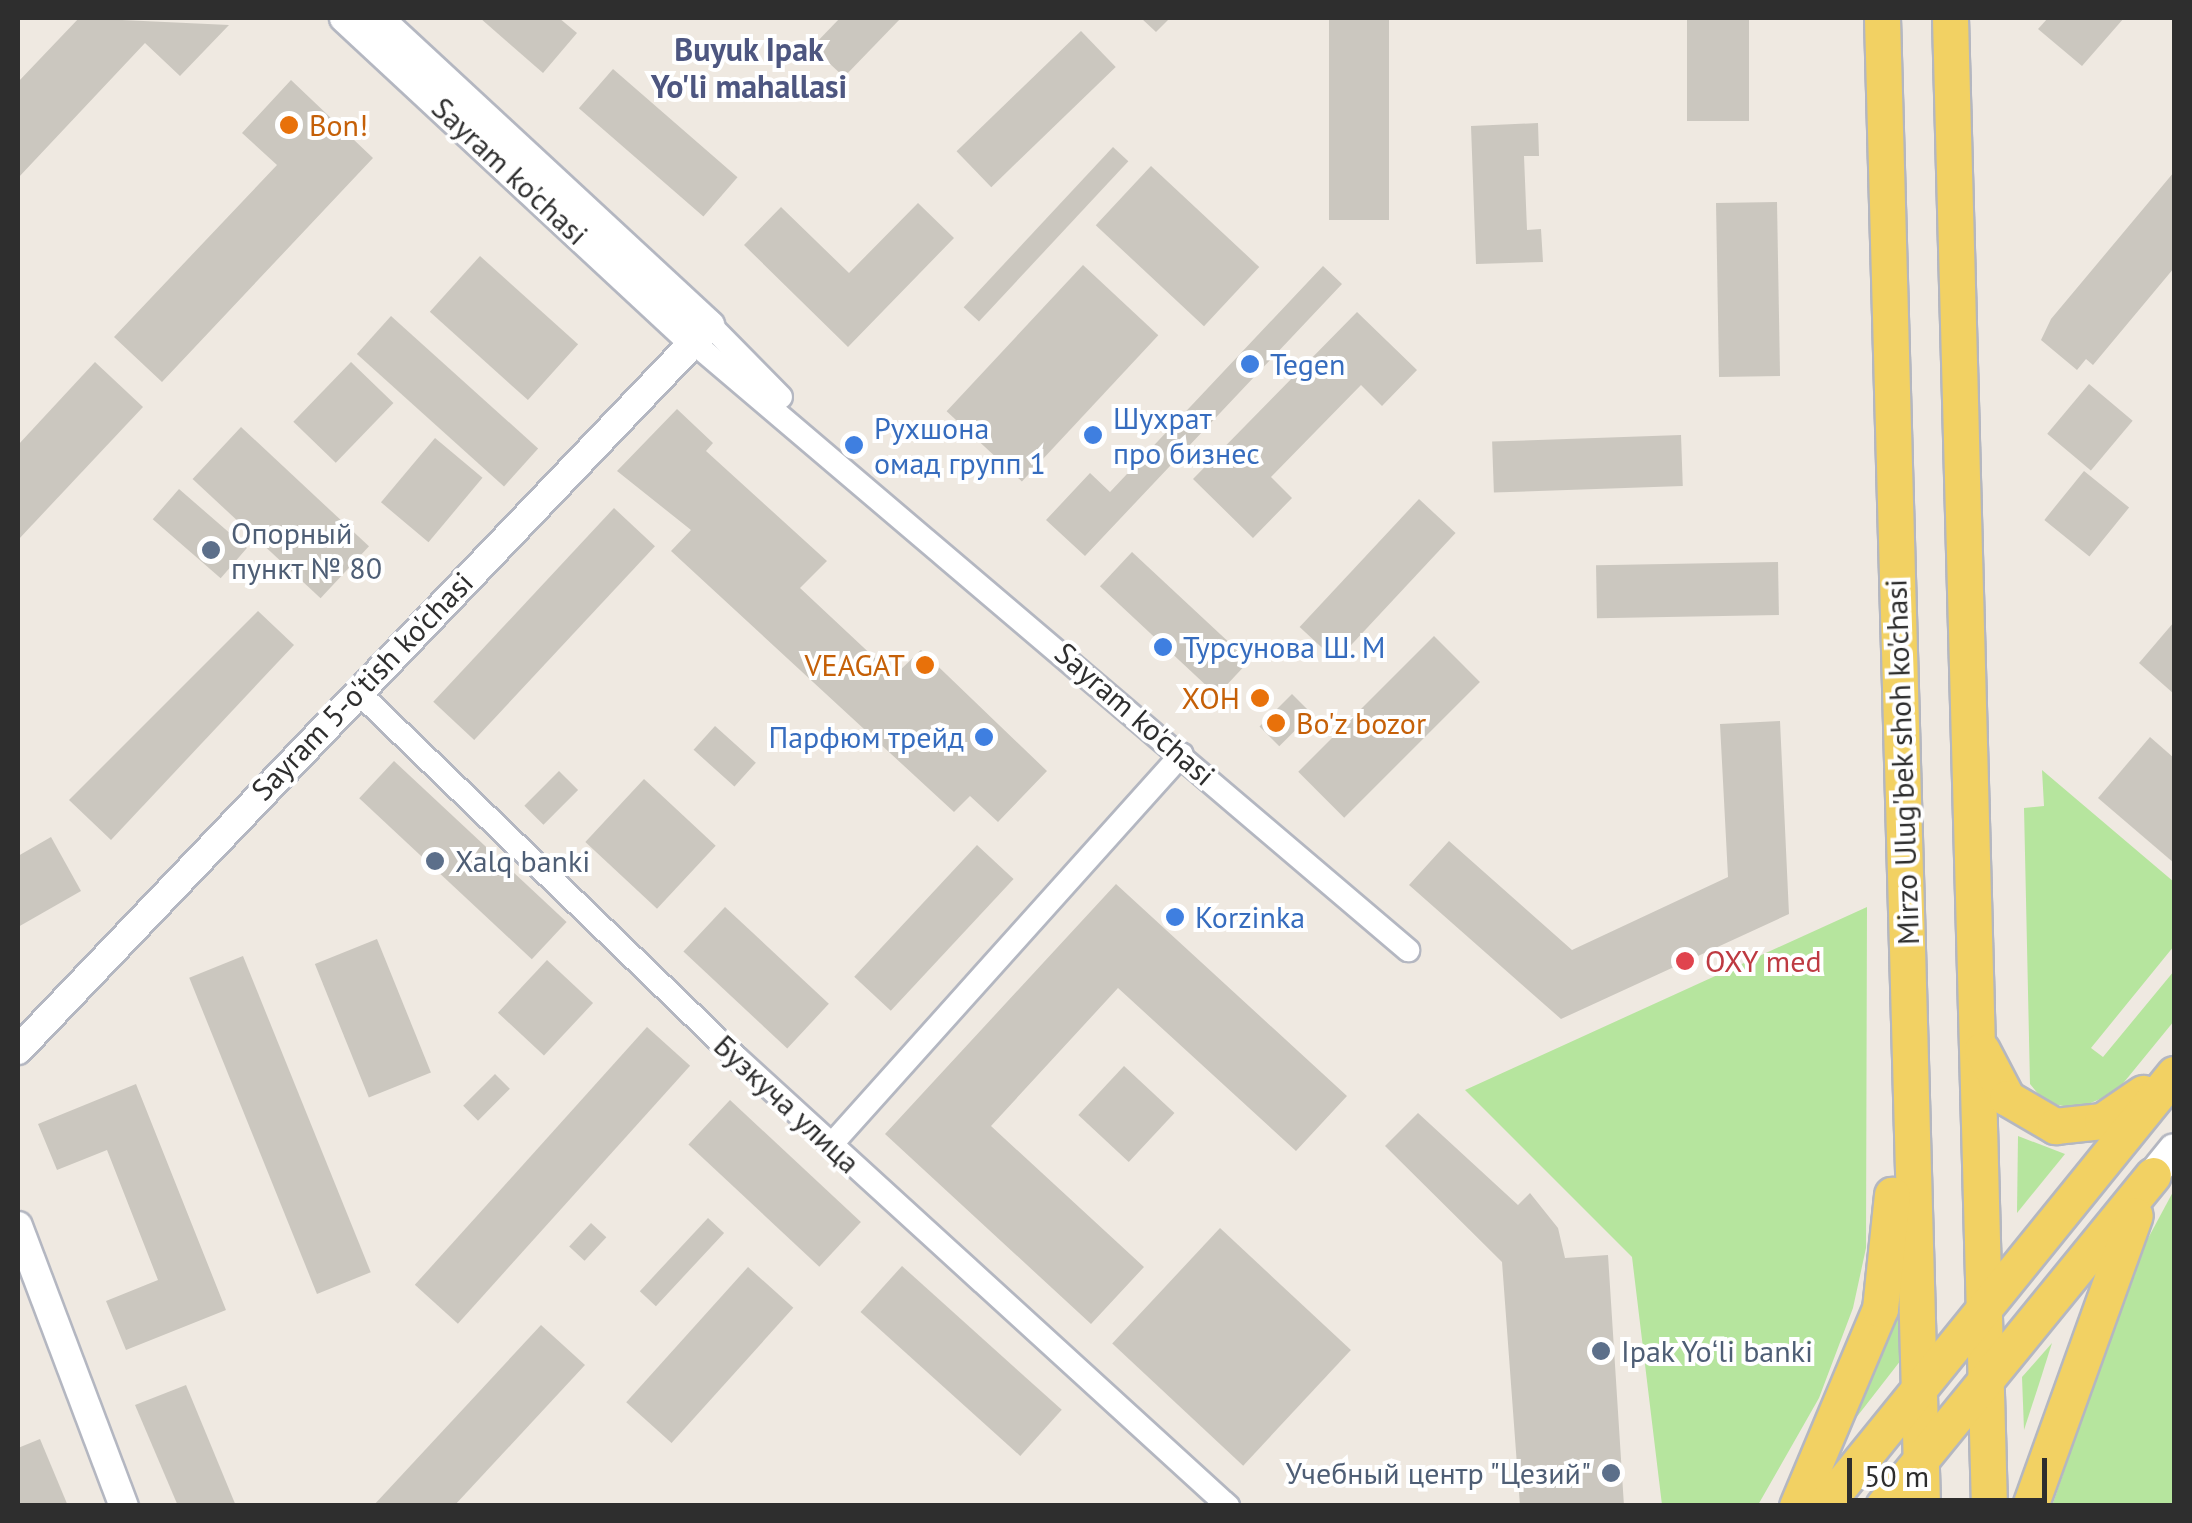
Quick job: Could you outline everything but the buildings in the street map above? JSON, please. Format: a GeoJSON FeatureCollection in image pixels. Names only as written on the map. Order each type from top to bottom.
{"type":"FeatureCollection","features":[{"type":"Feature","properties":{"kind":"main road","name":"Mirzo Ulug'bek shoh ko'chasi"},"geometry":{"type":"LineString","coordinates":[[1882,18],[1922,1506]]}},
{"type":"Feature","properties":{"kind":"main road"},"geometry":{"type":"LineString","coordinates":[[1950,18],[1989,1506]]}},
{"type":"Feature","properties":{"kind":"main road"},"geometry":{"type":"LineString","coordinates":[[1796,1506],[1860,1371],[1890,1261],[1900,714]]}},
{"type":"Feature","properties":{"kind":"main road"},"geometry":{"type":"LineString","coordinates":[[1976,1031],[2007,1098],[2054,1126],[2102,1121],[2174,1066]]}},
{"type":"Feature","properties":{"kind":"main road"},"geometry":{"type":"LineString","coordinates":[[1824,1506],[2174,1074]]}},
{"type":"Feature","properties":{"kind":"main road"},"geometry":{"type":"LineString","coordinates":[[1883,1506],[2164,1162]]}},
{"type":"Feature","properties":{"kind":"main road"},"geometry":{"type":"LineString","coordinates":[[2030,1506],[2063,1394],[2164,1162]]}},
{"type":"Feature","properties":{"kind":"street","name":"Sayram ko'chasi"},"geometry":{"type":"LineString","coordinates":[[344,18],[861,477],[1408,950]]}},
{"type":"Feature","properties":{"kind":"street","name":"Sayram ko'chasi"},"geometry":{"type":"LineString","coordinates":[[379,18],[701,333]]}},
{"type":"Feature","properties":{"kind":"street","name":"Sayram 5-o'tish ko'chasi"},"geometry":{"type":"LineString","coordinates":[[22,1036],[701,333]]}},
{"type":"Feature","properties":{"kind":"street","name":"Бузкуча улица"},"geometry":{"type":"LineString","coordinates":[[357,691],[831,1144],[1228,1506]]}},
{"type":"Feature","properties":{"kind":"street"},"geometry":{"type":"LineString","coordinates":[[831,1144],[1182,754]]}},
{"type":"Feature","properties":{"kind":"street"},"geometry":{"type":"LineString","coordinates":[[18,1226],[124,1506]]}},
{"type":"Feature","properties":{"kind":"green space"},"geometry":{"type":"Polygon","coordinates":[[[2042,770],[2174,882],[2174,946],[2091,1048],[2103,1057],[2174,971],[2174,1021],[2116,1092],[2077,1109],[2045,1102],[2030,1084],[2024,808],[2044,806],[2042,770]]]}},
{"type":"Feature","properties":{"kind":"green space"},"geometry":{"type":"Polygon","coordinates":[[[1867,907],[1866,1248],[1853,1308],[1819,1398],[1758,1505],[1662,1505],[1632,1257],[1465,1090],[1867,907]]]}},
{"type":"Feature","properties":{"kind":"green space"},"geometry":{"type":"Polygon","coordinates":[[[2018,1136],[2065,1154],[2017,1213],[2018,1136]]]}},
{"type":"Feature","properties":{"kind":"green space"},"geometry":{"type":"Polygon","coordinates":[[[2174,1190],[2174,1505],[2052,1506],[2138,1257],[2174,1190]]]}},
{"type":"Feature","properties":{"kind":"green space"},"geometry":{"type":"Polygon","coordinates":[[[1901,1245],[1901,1360],[1852,1423],[1884,1337],[1901,1245]]]}},
{"type":"Feature","properties":{"kind":"green space"},"geometry":{"type":"Polygon","coordinates":[[[2052,1343],[2039,1384],[2024,1430],[2022,1377],[2052,1343]]]}},
{"type":"Feature","properties":{"kind":"place","name":"Bon!"},"geometry":{"type":"Point","coordinates":[289,125]}},
{"type":"Feature","properties":{"kind":"place","name":"Tegen"},"geometry":{"type":"Point","coordinates":[1250,364]}},
{"type":"Feature","properties":{"kind":"place","name":"Шухрат про бизнес"},"geometry":{"type":"Point","coordinates":[1093,435]}},
{"type":"Feature","properties":{"kind":"place","name":"Рухшона омад групп 1"},"geometry":{"type":"Point","coordinates":[854,445]}},
{"type":"Feature","properties":{"kind":"place","name":"Опорный пункт № 80"},"geometry":{"type":"Point","coordinates":[211,550]}},
{"type":"Feature","properties":{"kind":"place","name":"Турсунова Ш. М"},"geometry":{"type":"Point","coordinates":[1163,647]}},
{"type":"Feature","properties":{"kind":"place","name":"VEAGAT"},"geometry":{"type":"Point","coordinates":[925,665]}},
{"type":"Feature","properties":{"kind":"place","name":"ХОН"},"geometry":{"type":"Point","coordinates":[1260,698]}},
{"type":"Feature","properties":{"kind":"place","name":"Bo'z bozor"},"geometry":{"type":"Point","coordinates":[1276,723]}},
{"type":"Feature","properties":{"kind":"place","name":"Парфюм трейд"},"geometry":{"type":"Point","coordinates":[984,737]}},
{"type":"Feature","properties":{"kind":"place","name":"Xalq banki"},"geometry":{"type":"Point","coordinates":[435,861]}},
{"type":"Feature","properties":{"kind":"place","name":"Korzinka"},"geometry":{"type":"Point","coordinates":[1175,917]}},
{"type":"Feature","properties":{"kind":"place","name":"OXY med"},"geometry":{"type":"Point","coordinates":[1685,961]}},
{"type":"Feature","properties":{"kind":"place","name":"Ipak Yoʻli banki"},"geometry":{"type":"Point","coordinates":[1601,1351]}},
{"type":"Feature","properties":{"kind":"place","name":"Учебный центр \"Цезий\""},"geometry":{"type":"Point","coordinates":[1611,1473]}},
{"type":"Feature","properties":{"kind":"district","name":"Buyuk Ipak Yo'li mahallasi"},"geometry":{"type":"Point","coordinates":[749,68]}}]}
